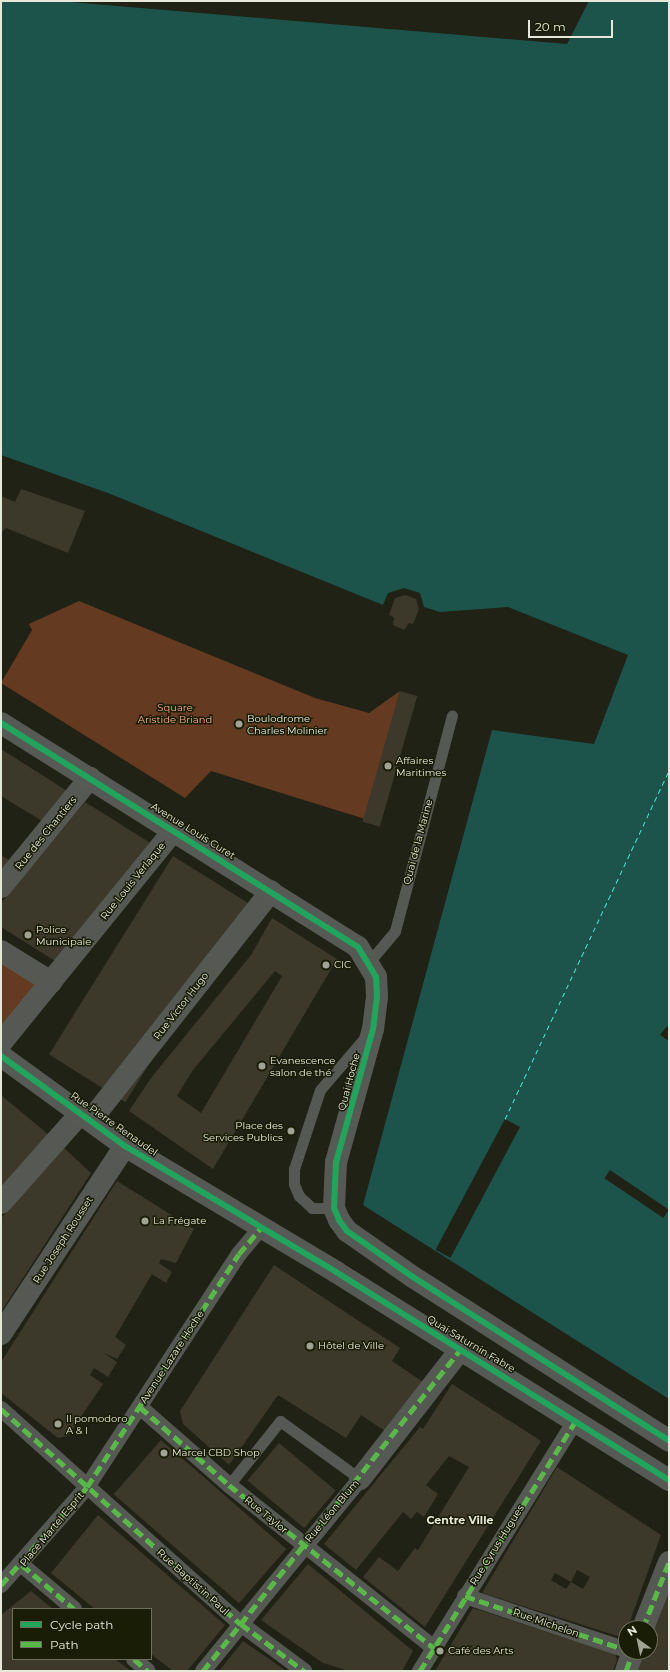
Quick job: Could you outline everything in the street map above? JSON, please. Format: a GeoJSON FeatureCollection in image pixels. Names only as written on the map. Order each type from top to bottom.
{"type":"FeatureCollection","features":[{"type":"Feature","properties":{"kind":"main road","name":"Avenue Louis Curet"},"geometry":{"type":"LineString","coordinates":[[1,723],[344,936],[370,961]]}},
{"type":"Feature","properties":{"kind":"main road","name":"Quai Hoche"},"geometry":{"type":"LineString","coordinates":[[334,1208],[336,1162],[373,1029],[376,977],[370,961]]}},
{"type":"Feature","properties":{"kind":"main road","name":"Rue Pierre Renaudel"},"geometry":{"type":"LineString","coordinates":[[1,1056],[125,1146],[260,1229]]}},
{"type":"Feature","properties":{"kind":"main road"},"geometry":{"type":"LineString","coordinates":[[334,1208],[339,1220],[353,1236],[669,1441]]}},
{"type":"Feature","properties":{"kind":"main road","name":"Quai Saturnin Fabre"},"geometry":{"type":"LineString","coordinates":[[260,1229],[336,1272],[460,1350],[576,1419],[669,1480]]}},
{"type":"Feature","properties":{"kind":"street","name":"Rue des Chantiers"},"geometry":{"type":"LineString","coordinates":[[1,887],[90,778]]}},
{"type":"Feature","properties":{"kind":"street","name":"Rue Louis Verlaque"},"geometry":{"type":"LineString","coordinates":[[1,1043],[174,830]]}},
{"type":"Feature","properties":{"kind":"street","name":"Rue Victor Hugo"},"geometry":{"type":"LineString","coordinates":[[1,1203],[86,1117],[271,891]]}},
{"type":"Feature","properties":{"kind":"street"},"geometry":{"type":"LineString","coordinates":[[1,951],[51,982]]}},
{"type":"Feature","properties":{"kind":"street","name":"Rue Joseph Rousset"},"geometry":{"type":"LineString","coordinates":[[1,1334],[125,1146]]}},
{"type":"Feature","properties":{"kind":"street","name":"Avenue Lazare Hoche"},"geometry":{"type":"LineString","coordinates":[[88,1487],[239,1254],[260,1229]]}},
{"type":"Feature","properties":{"kind":"street","name":"Rue Léon Blum"},"geometry":{"type":"LineString","coordinates":[[203,1671],[304,1545],[360,1479],[460,1350]]}},
{"type":"Feature","properties":{"kind":"street","name":"Rue Taylor"},"geometry":{"type":"LineString","coordinates":[[140,1407],[229,1485],[434,1648]]}},
{"type":"Feature","properties":{"kind":"street","name":"Place Martel Esprit"},"geometry":{"type":"LineString","coordinates":[[1,1409],[88,1487],[22,1565],[1,1585]]}},
{"type":"Feature","properties":{"kind":"street","name":"Rue Cyrus Hugues"},"geometry":{"type":"LineString","coordinates":[[420,1671],[465,1596],[576,1419]]}},
{"type":"Feature","properties":{"kind":"street","name":"Rue Baptistin Paul"},"geometry":{"type":"LineString","coordinates":[[88,1487],[240,1624],[304,1671]]}},
{"type":"Feature","properties":{"kind":"street"},"geometry":{"type":"LineString","coordinates":[[646,1620],[669,1562]]}},
{"type":"Feature","properties":{"kind":"street"},"geometry":{"type":"LineString","coordinates":[[22,1565],[73,1608]]}},
{"type":"Feature","properties":{"kind":"street","name":"Rue Michelon"},"geometry":{"type":"LineString","coordinates":[[465,1596],[618,1652]]}},
{"type":"Feature","properties":{"kind":"street"},"geometry":{"type":"LineString","coordinates":[[135,1660],[148,1671]]}},
{"type":"Feature","properties":{"kind":"lane","name":"Quai de la Marine"},"geometry":{"type":"LineString","coordinates":[[370,961],[396,931],[452,715]]}},
{"type":"Feature","properties":{"kind":"lane"},"geometry":{"type":"LineString","coordinates":[[334,1208],[312,1208],[298,1196],[294,1184],[294,1169],[320,1090],[373,1029]]}},
{"type":"Feature","properties":{"kind":"lane"},"geometry":{"type":"LineString","coordinates":[[229,1485],[280,1421],[360,1479]]}},
{"type":"Feature","properties":{"kind":"green space","name":"Square Aristide Briand"},"geometry":{"type":"Polygon","coordinates":[[[79,601],[315,698],[369,713],[400,691],[365,819],[211,771],[185,798],[1,683],[32,630],[29,624],[79,601]]]}},
{"type":"Feature","properties":{"kind":"green space"},"geometry":{"type":"Polygon","coordinates":[[[1,951],[51,982],[1,1043],[1,951]]]}},
{"type":"Feature","properties":{"kind":"water"},"geometry":{"type":"Polygon","coordinates":[[[1,1],[58,1],[567,44],[589,1],[669,1],[669,1399],[363,1205],[492,730],[594,744],[628,655],[508,607],[440,612],[424,607],[420,593],[404,588],[388,593],[383,605],[108,493],[1,455],[1,1]]]}},
{"type":"Feature","properties":{"kind":"pier"},"geometry":{"type":"Polygon","coordinates":[[[667,1026],[669,1028],[669,1041],[660,1035],[667,1026]]]}},
{"type":"Feature","properties":{"kind":"pier"},"geometry":{"type":"Polygon","coordinates":[[[505,1119],[520,1127],[451,1258],[436,1250],[505,1119]]]}},
{"type":"Feature","properties":{"kind":"pier"},"geometry":{"type":"Polygon","coordinates":[[[610,1170],[669,1210],[663,1218],[604,1178],[610,1170]]]}},
{"type":"Feature","properties":{"kind":"building"},"geometry":{"type":"Polygon","coordinates":[[[21,489],[85,511],[68,553],[6,528],[1,533],[1,496],[15,502],[21,489]]]}},
{"type":"Feature","properties":{"kind":"building"},"geometry":{"type":"Polygon","coordinates":[[[405,595],[416,599],[419,609],[413,624],[409,623],[404,630],[393,625],[394,617],[389,615],[395,598],[405,595]]]}},
{"type":"Feature","properties":{"kind":"building","name":"Affaires Maritimes"},"geometry":{"type":"Polygon","coordinates":[[[400,691],[417,696],[380,827],[363,822],[400,691]]]}},
{"type":"Feature","properties":{"kind":"building"},"geometry":{"type":"Polygon","coordinates":[[[1,749],[67,791],[44,822],[1,796],[1,749]]]}},
{"type":"Feature","properties":{"kind":"building"},"geometry":{"type":"Polygon","coordinates":[[[85,802],[152,844],[55,961],[1,927],[1,903],[85,802]]]}},
{"type":"Feature","properties":{"kind":"building"},"geometry":{"type":"Polygon","coordinates":[[[1,855],[10,861],[1,872],[1,855]]]}},
{"type":"Feature","properties":{"kind":"building"},"geometry":{"type":"Polygon","coordinates":[[[173,856],[249,904],[125,1102],[49,1054],[173,856]]]}},
{"type":"Feature","properties":{"kind":"building"},"geometry":{"type":"Polygon","coordinates":[[[272,918],[337,959],[213,1169],[129,1111],[151,1078],[251,955],[272,918]],[[275,971],[193,1070],[177,1096],[201,1113],[282,976],[275,971]]]}},
{"type":"Feature","properties":{"kind":"building"},"geometry":{"type":"Polygon","coordinates":[[[1,1095],[49,1135],[1,1189],[1,1095]]]}},
{"type":"Feature","properties":{"kind":"building"},"geometry":{"type":"Polygon","coordinates":[[[64,1148],[91,1173],[1,1312],[1,1218],[64,1148]]]}},
{"type":"Feature","properties":{"kind":"building"},"geometry":{"type":"Polygon","coordinates":[[[117,1181],[194,1229],[176,1263],[161,1259],[159,1263],[172,1272],[166,1283],[152,1274],[115,1337],[126,1345],[117,1359],[104,1353],[117,1362],[108,1377],[94,1368],[90,1375],[103,1384],[68,1436],[58,1438],[1,1393],[1,1362],[117,1181]]]}},
{"type":"Feature","properties":{"kind":"building"},"geometry":{"type":"Polygon","coordinates":[[[274,1265],[400,1348],[392,1361],[423,1382],[385,1431],[361,1415],[346,1438],[278,1395],[229,1465],[183,1424],[180,1411],[274,1265]]]}},
{"type":"Feature","properties":{"kind":"building"},"geometry":{"type":"Polygon","coordinates":[[[452,1384],[541,1441],[425,1627],[363,1577],[379,1557],[398,1571],[415,1548],[418,1550],[469,1467],[449,1456],[426,1485],[438,1494],[424,1517],[417,1512],[411,1519],[403,1512],[356,1570],[324,1544],[420,1427],[423,1429],[452,1384]]]}},
{"type":"Feature","properties":{"kind":"building"},"geometry":{"type":"Polygon","coordinates":[[[161,1440],[286,1549],[239,1603],[114,1494],[161,1440]]]}},
{"type":"Feature","properties":{"kind":"building"},"geometry":{"type":"Polygon","coordinates":[[[279,1443],[336,1491],[304,1528],[248,1481],[279,1443]]]}},
{"type":"Feature","properties":{"kind":"building"},"geometry":{"type":"Polygon","coordinates":[[[557,1467],[661,1535],[630,1620],[618,1620],[618,1636],[482,1593],[557,1467]],[[577,1570],[571,1582],[583,1589],[590,1577],[577,1570]],[[555,1573],[551,1580],[566,1589],[571,1582],[555,1573]]]}},
{"type":"Feature","properties":{"kind":"building"},"geometry":{"type":"Polygon","coordinates":[[[98,1515],[225,1625],[187,1671],[173,1671],[152,1655],[152,1608],[94,1608],[51,1573],[98,1515]]]}},
{"type":"Feature","properties":{"kind":"building"},"geometry":{"type":"Polygon","coordinates":[[[308,1564],[413,1651],[402,1671],[349,1671],[323,1663],[261,1620],[308,1564]]]}},
{"type":"Feature","properties":{"kind":"building"},"geometry":{"type":"Polygon","coordinates":[[[669,1582],[669,1671],[635,1671],[640,1660],[658,1660],[658,1620],[655,1620],[669,1582]]]}},
{"type":"Feature","properties":{"kind":"building"},"geometry":{"type":"Polygon","coordinates":[[[31,1591],[52,1608],[12,1608],[12,1660],[116,1660],[131,1671],[1,1671],[1,1615],[31,1591]]]}},
{"type":"Feature","properties":{"kind":"building"},"geometry":{"type":"Polygon","coordinates":[[[473,1608],[615,1654],[617,1660],[613,1671],[435,1671],[473,1608]]]}},
{"type":"Feature","properties":{"kind":"building"},"geometry":{"type":"Polygon","coordinates":[[[243,1641],[275,1663],[286,1671],[219,1671],[243,1641]]]}},
{"type":"Feature","properties":{"kind":"ferry route"},"geometry":{"type":"LineString","coordinates":[[505,1119],[669,771]]}},
{"type":"Feature","properties":{"kind":"marked path"},"geometry":{"type":"LineString","coordinates":[[1,1585],[87,1487],[239,1254],[260,1229]]}},
{"type":"Feature","properties":{"kind":"marked path"},"geometry":{"type":"LineString","coordinates":[[203,1671],[460,1350]]}},
{"type":"Feature","properties":{"kind":"marked path"},"geometry":{"type":"LineString","coordinates":[[140,1407],[229,1485],[434,1648]]}},
{"type":"Feature","properties":{"kind":"marked path"},"geometry":{"type":"LineString","coordinates":[[1,1409],[241,1624],[304,1671]]}},
{"type":"Feature","properties":{"kind":"marked path"},"geometry":{"type":"LineString","coordinates":[[420,1671],[576,1420]]}},
{"type":"Feature","properties":{"kind":"marked path"},"geometry":{"type":"LineString","coordinates":[[646,1620],[669,1562]]}},
{"type":"Feature","properties":{"kind":"marked path"},"geometry":{"type":"LineString","coordinates":[[22,1565],[73,1608]]}},
{"type":"Feature","properties":{"kind":"marked path"},"geometry":{"type":"LineString","coordinates":[[465,1596],[618,1647]]}},
{"type":"Feature","properties":{"kind":"marked path"},"geometry":{"type":"LineString","coordinates":[[135,1660],[148,1671]]}},
{"type":"Feature","properties":{"kind":"marked path"},"geometry":{"type":"LineString","coordinates":[[626,1671],[630,1660]]}},
{"type":"Feature","properties":{"kind":"cycle path"},"geometry":{"type":"LineString","coordinates":[[1,723],[358,947],[376,977],[377,997],[373,1029],[336,1162],[334,1208],[339,1220],[347,1231],[413,1277],[669,1441]]}},
{"type":"Feature","properties":{"kind":"cycle path"},"geometry":{"type":"LineString","coordinates":[[1,1056],[125,1146],[336,1272],[669,1480]]}},
{"type":"Feature","properties":{"kind":"place","name":"Boulodrome Charles Molinier"},"geometry":{"type":"Point","coordinates":[239,724]}},
{"type":"Feature","properties":{"kind":"place","name":"Affaires Maritimes"},"geometry":{"type":"Point","coordinates":[388,766]}},
{"type":"Feature","properties":{"kind":"place","name":"Police Municipale"},"geometry":{"type":"Point","coordinates":[28,935]}},
{"type":"Feature","properties":{"kind":"place","name":"CIC"},"geometry":{"type":"Point","coordinates":[326,965]}},
{"type":"Feature","properties":{"kind":"place","name":"Evanescence salon de thé"},"geometry":{"type":"Point","coordinates":[262,1066]}},
{"type":"Feature","properties":{"kind":"place","name":"Place des Services Publics"},"geometry":{"type":"Point","coordinates":[291,1131]}},
{"type":"Feature","properties":{"kind":"place","name":"La Frégate"},"geometry":{"type":"Point","coordinates":[145,1221]}},
{"type":"Feature","properties":{"kind":"place","name":"Hôtel de Ville"},"geometry":{"type":"Point","coordinates":[310,1346]}},
{"type":"Feature","properties":{"kind":"place","name":"Il pomodoro A & I"},"geometry":{"type":"Point","coordinates":[58,1424]}},
{"type":"Feature","properties":{"kind":"place","name":"Marcel CBD Shop"},"geometry":{"type":"Point","coordinates":[164,1453]}},
{"type":"Feature","properties":{"kind":"place","name":"Café des Arts"},"geometry":{"type":"Point","coordinates":[440,1651]}},
{"type":"Feature","properties":{"kind":"district","name":"Centre Ville"},"geometry":{"type":"Point","coordinates":[460,1520]}}]}
